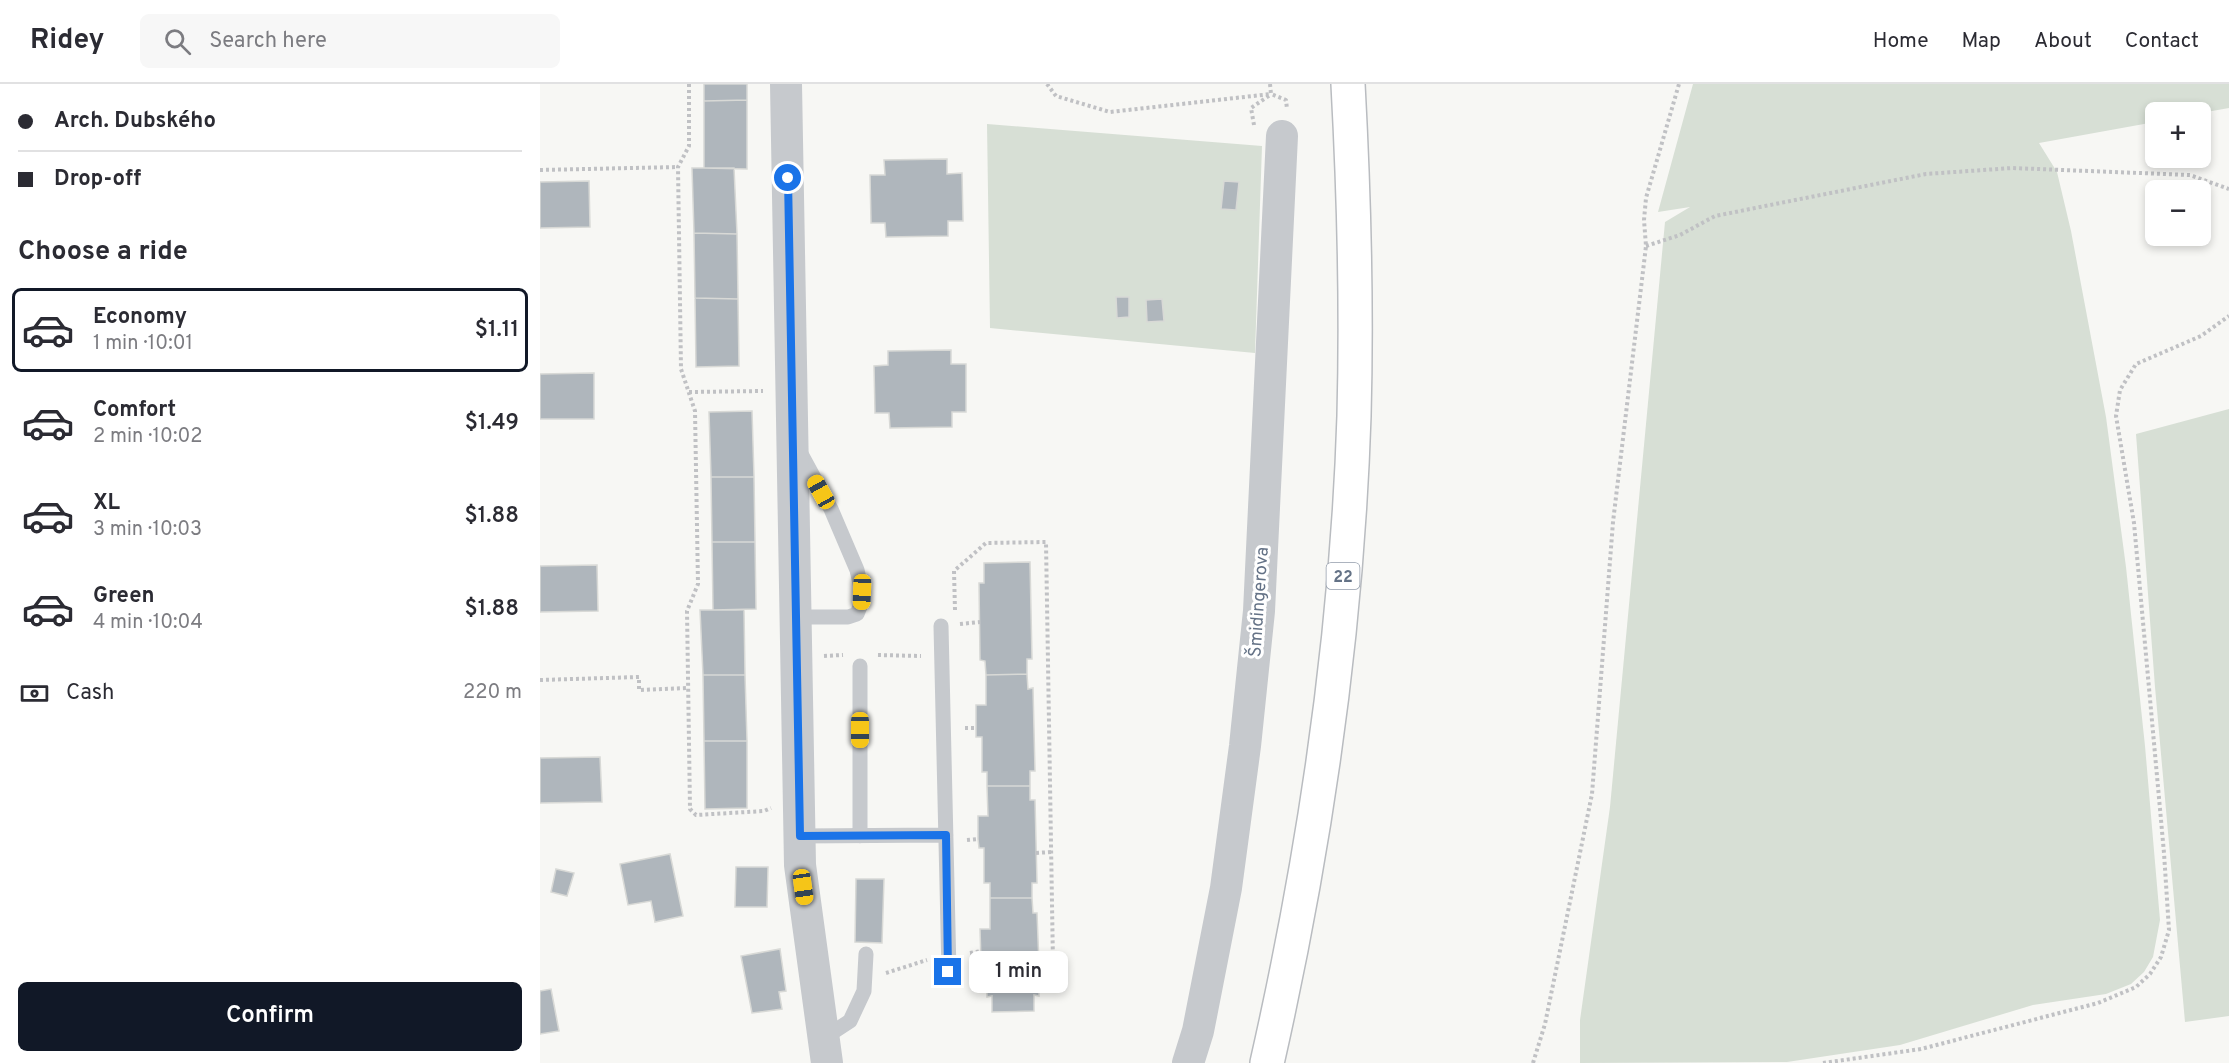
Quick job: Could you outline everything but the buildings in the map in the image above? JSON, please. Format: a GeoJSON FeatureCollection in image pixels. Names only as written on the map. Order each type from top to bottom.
{"type":"FeatureCollection","features":[{"type":"Feature","properties":{"kind":"main road","name":"22"},"geometry":{"type":"LineString","coordinates":[[1267,1063],[1289,961],[1324,758],[1347,532],[1353,418],[1355,304],[1354,190],[1348,84]]}},
{"type":"Feature","properties":{"kind":"street"},"geometry":{"type":"LineString","coordinates":[[786,84],[800,865],[826,1050]]}},
{"type":"Feature","properties":{"kind":"street","name":"Šmidingerova"},"geometry":{"type":"LineString","coordinates":[[1188,1063],[1198,1031],[1226,888],[1245,746],[1259,611],[1282,136]]}},
{"type":"Feature","properties":{"kind":"lane"},"geometry":{"type":"LineString","coordinates":[[792,439],[831,509],[857,570],[862,592],[857,614],[848,617],[796,617]]}},
{"type":"Feature","properties":{"kind":"lane"},"geometry":{"type":"LineString","coordinates":[[948,626],[946,835],[948,972]]}},
{"type":"Feature","properties":{"kind":"lane"},"geometry":{"type":"LineString","coordinates":[[860,666],[860,836]]}},
{"type":"Feature","properties":{"kind":"lane"},"geometry":{"type":"LineString","coordinates":[[800,836],[946,835]]}},
{"type":"Feature","properties":{"kind":"lane"},"geometry":{"type":"LineString","coordinates":[[826,1050],[850,1021],[864,991],[866,954]]}},
{"type":"Feature","properties":{"kind":"path"},"geometry":{"type":"LineString","coordinates":[[689,84],[690,146],[678,167],[681,369],[695,411],[698,584],[687,611],[690,809],[696,814],[764,811],[774,807]]}},
{"type":"Feature","properties":{"kind":"path"},"geometry":{"type":"LineString","coordinates":[[1047,84],[1056,96],[1110,112],[1271,94]]}},
{"type":"Feature","properties":{"kind":"path"},"geometry":{"type":"LineString","coordinates":[[1533,1063],[1545,1024],[1592,794],[1613,522],[1646,246],[1644,220],[1646,198],[1678,84]]}},
{"type":"Feature","properties":{"kind":"path"},"geometry":{"type":"LineString","coordinates":[[540,170],[678,167]]}},
{"type":"Feature","properties":{"kind":"path"},"geometry":{"type":"LineString","coordinates":[[1646,246],[1680,235],[1715,216],[1926,174],[2012,168],[2190,175],[2229,189]]}},
{"type":"Feature","properties":{"kind":"path"},"geometry":{"type":"LineString","coordinates":[[1823,1063],[1921,1049],[2098,1002],[2136,987],[2150,974],[2161,957],[2169,930],[2164,854],[2134,523],[2116,416],[2120,390],[2136,364],[2202,336],[2229,316]]}},
{"type":"Feature","properties":{"kind":"path"},"geometry":{"type":"LineString","coordinates":[[689,392],[765,391]]}},
{"type":"Feature","properties":{"kind":"path"},"geometry":{"type":"LineString","coordinates":[[955,614],[954,571],[986,543],[1046,542],[1053,964],[1039,965]]}},
{"type":"Feature","properties":{"kind":"path"},"geometry":{"type":"LineString","coordinates":[[948,626],[980,622]]}},
{"type":"Feature","properties":{"kind":"path"},"geometry":{"type":"LineString","coordinates":[[540,680],[639,677],[639,690],[688,688]]}},
{"type":"Feature","properties":{"kind":"path"},"geometry":{"type":"LineString","coordinates":[[1036,853],[1051,852]]}},
{"type":"Feature","properties":{"kind":"path"},"geometry":{"type":"LineString","coordinates":[[865,979],[948,955]]}},
{"type":"Feature","properties":{"kind":"shaded area"},"geometry":{"type":"Polygon","coordinates":[[[1693,84],[2229,84],[2229,108],[2211,111],[2211,102],[2145,102],[2145,124],[2039,143],[2057,172],[2071,231],[2106,417],[2126,567],[2160,920],[2153,957],[2144,972],[2131,984],[2106,994],[2033,1005],[1900,1045],[1787,1062],[1580,1063],[1580,1020],[1610,807],[1665,222],[1690,207],[1658,212],[1693,84]]]}},
{"type":"Feature","properties":{"kind":"shaded area"},"geometry":{"type":"Polygon","coordinates":[[[987,124],[1262,146],[1255,353],[990,328],[987,124]]]}},
{"type":"Feature","properties":{"kind":"shaded area"},"geometry":{"type":"Polygon","coordinates":[[[2229,409],[2229,1016],[2185,1022],[2155,687],[2136,434],[2229,409]]]}},
{"type":"Feature","properties":{"kind":"route"},"geometry":{"type":"LineString","coordinates":[[788,178],[800,836],[946,835],[948,972]]}}]}
